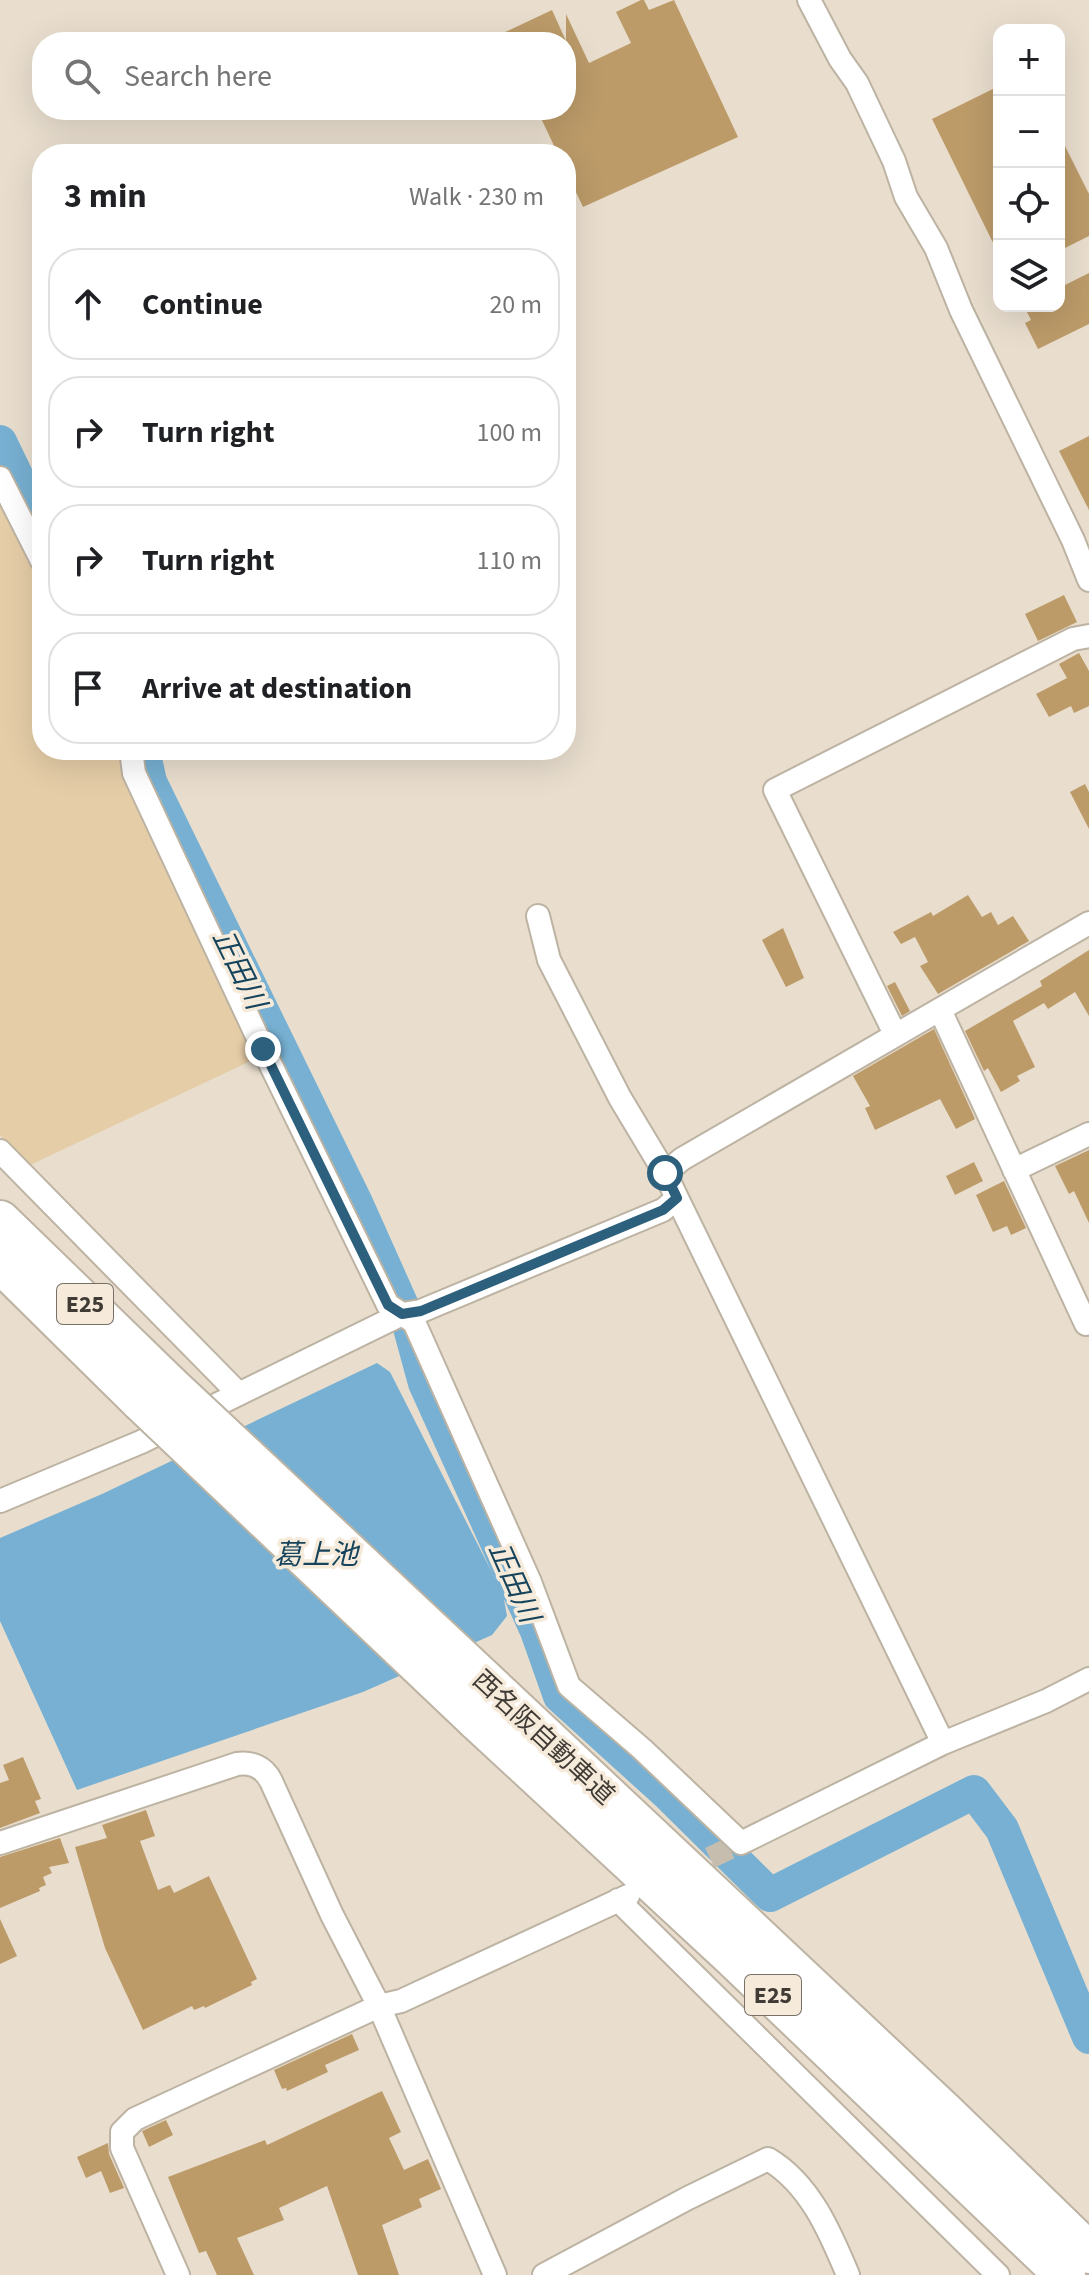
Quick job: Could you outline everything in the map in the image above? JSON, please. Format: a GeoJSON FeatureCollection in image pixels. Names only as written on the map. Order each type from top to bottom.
{"type":"FeatureCollection","features":[{"type":"Feature","properties":{"kind":"highway","name":"西名阪自動車道"},"geometry":{"type":"LineString","coordinates":[[0,1221],[156,1394]]}},
{"type":"Feature","properties":{"kind":"highway","name":"西名阪自動車道"},"geometry":{"type":"LineString","coordinates":[[0,1262],[156,1394],[489,1708],[818,1995],[1089,2253]]}},
{"type":"Feature","properties":{"kind":"highway","name":"西名阪自動車道"},"geometry":{"type":"LineString","coordinates":[[489,1708],[731,1955],[1065,2275]]}},
{"type":"Feature","properties":{"kind":"highway"},"geometry":{"type":"LineString","coordinates":[[818,1995],[1089,2217]]}},
{"type":"Feature","properties":{"kind":"street"},"geometry":{"type":"LineString","coordinates":[[809,0],[840,59],[857,83],[894,161],[906,197],[936,248],[961,310],[1073,540],[1089,580]]}},
{"type":"Feature","properties":{"kind":"street"},"geometry":{"type":"LineString","coordinates":[[0,478],[32,541]]}},
{"type":"Feature","properties":{"kind":"street"},"geometry":{"type":"LineString","coordinates":[[895,1034],[775,790],[1073,639],[1089,636]]}},
{"type":"Feature","properties":{"kind":"street"},"geometry":{"type":"LineString","coordinates":[[132,760],[134,773],[263,1049],[388,1305],[414,1322],[530,1582],[569,1686],[642,1749],[741,1843],[943,1743],[1046,1701],[1089,1679]]}},
{"type":"Feature","properties":{"kind":"street"},"geometry":{"type":"LineString","coordinates":[[538,916],[549,960],[620,1098],[665,1173],[943,1743]]}},
{"type":"Feature","properties":{"kind":"street"},"geometry":{"type":"LineString","coordinates":[[665,1173],[682,1159],[1089,923]]}},
{"type":"Feature","properties":{"kind":"street"},"geometry":{"type":"LineString","coordinates":[[940,1010],[1086,1324],[1089,1323]]}},
{"type":"Feature","properties":{"kind":"street"},"geometry":{"type":"LineString","coordinates":[[1014,1170],[1089,1134]]}},
{"type":"Feature","properties":{"kind":"street"},"geometry":{"type":"LineString","coordinates":[[0,1151],[239,1394]]}},
{"type":"Feature","properties":{"kind":"street"},"geometry":{"type":"LineString","coordinates":[[0,1501],[141,1442],[402,1314],[421,1311],[649,1216],[663,1210],[677,1198]]}},
{"type":"Feature","properties":{"kind":"street"},"geometry":{"type":"LineString","coordinates":[[0,1843],[237,1764],[258,1767],[271,1781],[332,1915],[379,2006],[495,2275]]}},
{"type":"Feature","properties":{"kind":"street"},"geometry":{"type":"LineString","coordinates":[[178,2275],[122,2148],[122,2132],[135,2119],[623,1898],[998,2275]]}},
{"type":"Feature","properties":{"kind":"street"},"geometry":{"type":"LineString","coordinates":[[544,2275],[768,2159],[787,2170],[826,2222],[848,2275]]}},
{"type":"Feature","properties":{"kind":"shaded area"},"geometry":{"type":"Polygon","coordinates":[[[0,481],[32,547],[32,760],[131,760],[259,1057],[28,1166],[0,1135],[0,481]]]}},
{"type":"Feature","properties":{"kind":"water","name":"葛上池"},"geometry":{"type":"Polygon","coordinates":[[[377,1363],[390,1372],[503,1594],[507,1616],[492,1635],[363,1692],[77,1790],[0,1621],[0,1538],[102,1494],[377,1363]]]}},
{"type":"Feature","properties":{"kind":"building"},"geometry":{"type":"Polygon","coordinates":[[[641,0],[649,10],[674,0],[738,137],[583,207],[576,192],[576,144],[553,144],[542,120],[576,120],[576,35],[589,63],[631,43],[616,12],[641,0]]]}},
{"type":"Feature","properties":{"kind":"building"},"geometry":{"type":"Polygon","coordinates":[[[552,10],[562,32],[505,32],[552,10]]]}},
{"type":"Feature","properties":{"kind":"building"},"geometry":{"type":"Polygon","coordinates":[[[566,14],[574,32],[566,32],[566,14]]]}},
{"type":"Feature","properties":{"kind":"building"},"geometry":{"type":"Polygon","coordinates":[[[993,89],[993,243],[932,119],[993,89]]]}},
{"type":"Feature","properties":{"kind":"building"},"geometry":{"type":"Polygon","coordinates":[[[1065,146],[1089,194],[1089,236],[1065,248],[1065,146]]]}},
{"type":"Feature","properties":{"kind":"building"},"geometry":{"type":"Polygon","coordinates":[[[1089,273],[1089,324],[1038,349],[1025,323],[1031,320],[1027,312],[1065,312],[1065,285],[1089,273]]]}},
{"type":"Feature","properties":{"kind":"building"},"geometry":{"type":"Polygon","coordinates":[[[1089,436],[1089,510],[1059,451],[1089,436]]]}},
{"type":"Feature","properties":{"kind":"building"},"geometry":{"type":"Polygon","coordinates":[[[1064,595],[1077,622],[1038,641],[1025,614],[1064,595]]]}},
{"type":"Feature","properties":{"kind":"building"},"geometry":{"type":"Polygon","coordinates":[[[1079,653],[1089,671],[1089,706],[1074,713],[1071,706],[1049,717],[1036,694],[1067,678],[1059,664],[1079,653]]]}},
{"type":"Feature","properties":{"kind":"building"},"geometry":{"type":"Polygon","coordinates":[[[1085,784],[1089,792],[1089,829],[1070,792],[1085,784]]]}},
{"type":"Feature","properties":{"kind":"building"},"geometry":{"type":"Polygon","coordinates":[[[968,895],[982,917],[991,912],[998,925],[1013,916],[1029,941],[938,994],[920,966],[928,962],[915,937],[901,944],[893,932],[931,912],[933,916],[968,895]]]}},
{"type":"Feature","properties":{"kind":"building"},"geometry":{"type":"Polygon","coordinates":[[[783,928],[804,978],[786,987],[762,940],[783,928]]]}},
{"type":"Feature","properties":{"kind":"building"},"geometry":{"type":"Polygon","coordinates":[[[1089,950],[1089,1016],[1075,992],[1048,1009],[1044,1003],[1013,1021],[1035,1067],[1017,1076],[1020,1081],[1001,1092],[988,1068],[984,1071],[965,1031],[1042,986],[1040,981],[1089,950]]]}},
{"type":"Feature","properties":{"kind":"building"},"geometry":{"type":"Polygon","coordinates":[[[895,982],[910,1011],[902,1016],[887,986],[895,982]]]}},
{"type":"Feature","properties":{"kind":"building"},"geometry":{"type":"Polygon","coordinates":[[[934,1029],[975,1119],[956,1129],[940,1099],[875,1130],[865,1108],[870,1106],[853,1076],[934,1029]]]}},
{"type":"Feature","properties":{"kind":"building"},"geometry":{"type":"Polygon","coordinates":[[[1089,1150],[1089,1223],[1074,1191],[1069,1194],[1055,1166],[1089,1150]]]}},
{"type":"Feature","properties":{"kind":"building"},"geometry":{"type":"Polygon","coordinates":[[[974,1162],[983,1181],[955,1195],[946,1176],[974,1162]]]}},
{"type":"Feature","properties":{"kind":"building"},"geometry":{"type":"Polygon","coordinates":[[[1004,1181],[1026,1228],[1011,1235],[1007,1226],[993,1232],[976,1195],[1004,1181]]]}},
{"type":"Feature","properties":{"kind":"building"},"geometry":{"type":"Polygon","coordinates":[[[23,1757],[41,1799],[35,1801],[40,1813],[0,1828],[0,1783],[9,1780],[3,1765],[23,1757]]]}},
{"type":"Feature","properties":{"kind":"building"},"geometry":{"type":"Polygon","coordinates":[[[146,1810],[155,1836],[140,1841],[158,1890],[170,1885],[174,1893],[209,1876],[257,1979],[251,1982],[252,1985],[205,2008],[194,2010],[192,2006],[143,2030],[105,1948],[75,1847],[107,1838],[102,1825],[146,1810]]]}},
{"type":"Feature","properties":{"kind":"building"},"geometry":{"type":"Polygon","coordinates":[[[60,1838],[69,1863],[49,1867],[52,1873],[43,1877],[46,1885],[39,1888],[40,1891],[0,1908],[0,1857],[60,1838]]]}},
{"type":"Feature","properties":{"kind":"building"},"geometry":{"type":"Polygon","coordinates":[[[0,1919],[17,1956],[0,1964],[0,1919]]]}},
{"type":"Feature","properties":{"kind":"building"},"geometry":{"type":"Polygon","coordinates":[[[352,2034],[359,2050],[325,2065],[328,2072],[287,2091],[286,2088],[282,2089],[274,2070],[352,2034]]]}},
{"type":"Feature","properties":{"kind":"building"},"geometry":{"type":"Polygon","coordinates":[[[382,2091],[401,2132],[389,2138],[404,2170],[428,2159],[441,2189],[419,2199],[422,2207],[382,2225],[399,2275],[358,2275],[327,2186],[279,2208],[284,2220],[237,2238],[254,2275],[217,2275],[206,2251],[199,2253],[168,2177],[265,2140],[267,2145],[382,2091]]]}},
{"type":"Feature","properties":{"kind":"building"},"geometry":{"type":"Polygon","coordinates":[[[166,2120],[173,2135],[149,2147],[142,2131],[166,2120]]]}},
{"type":"Feature","properties":{"kind":"building"},"geometry":{"type":"Polygon","coordinates":[[[108,2143],[109,2154],[124,2188],[110,2193],[101,2171],[86,2178],[77,2157],[108,2143]]]}},
{"type":"Feature","properties":{"kind":"waterway","name":"正田川"},"geometry":{"type":"LineString","coordinates":[[0,442],[32,508]]}},
{"type":"Feature","properties":{"kind":"waterway","name":"正田川"},"geometry":{"type":"LineString","coordinates":[[145,760],[150,782],[356,1203],[407,1317],[425,1383],[537,1631],[560,1696],[667,1793],[770,1895],[974,1792],[1002,1829],[1089,2037]]}},
{"type":"Feature","properties":{"kind":"tunnel"},"geometry":{"type":"LineString","coordinates":[[680,1872],[741,1843]]}},
{"type":"Feature","properties":{"kind":"route"},"geometry":{"type":"LineString","coordinates":[[263,1049],[388,1305],[402,1314],[421,1311],[663,1210],[677,1198],[665,1173]]}}]}
